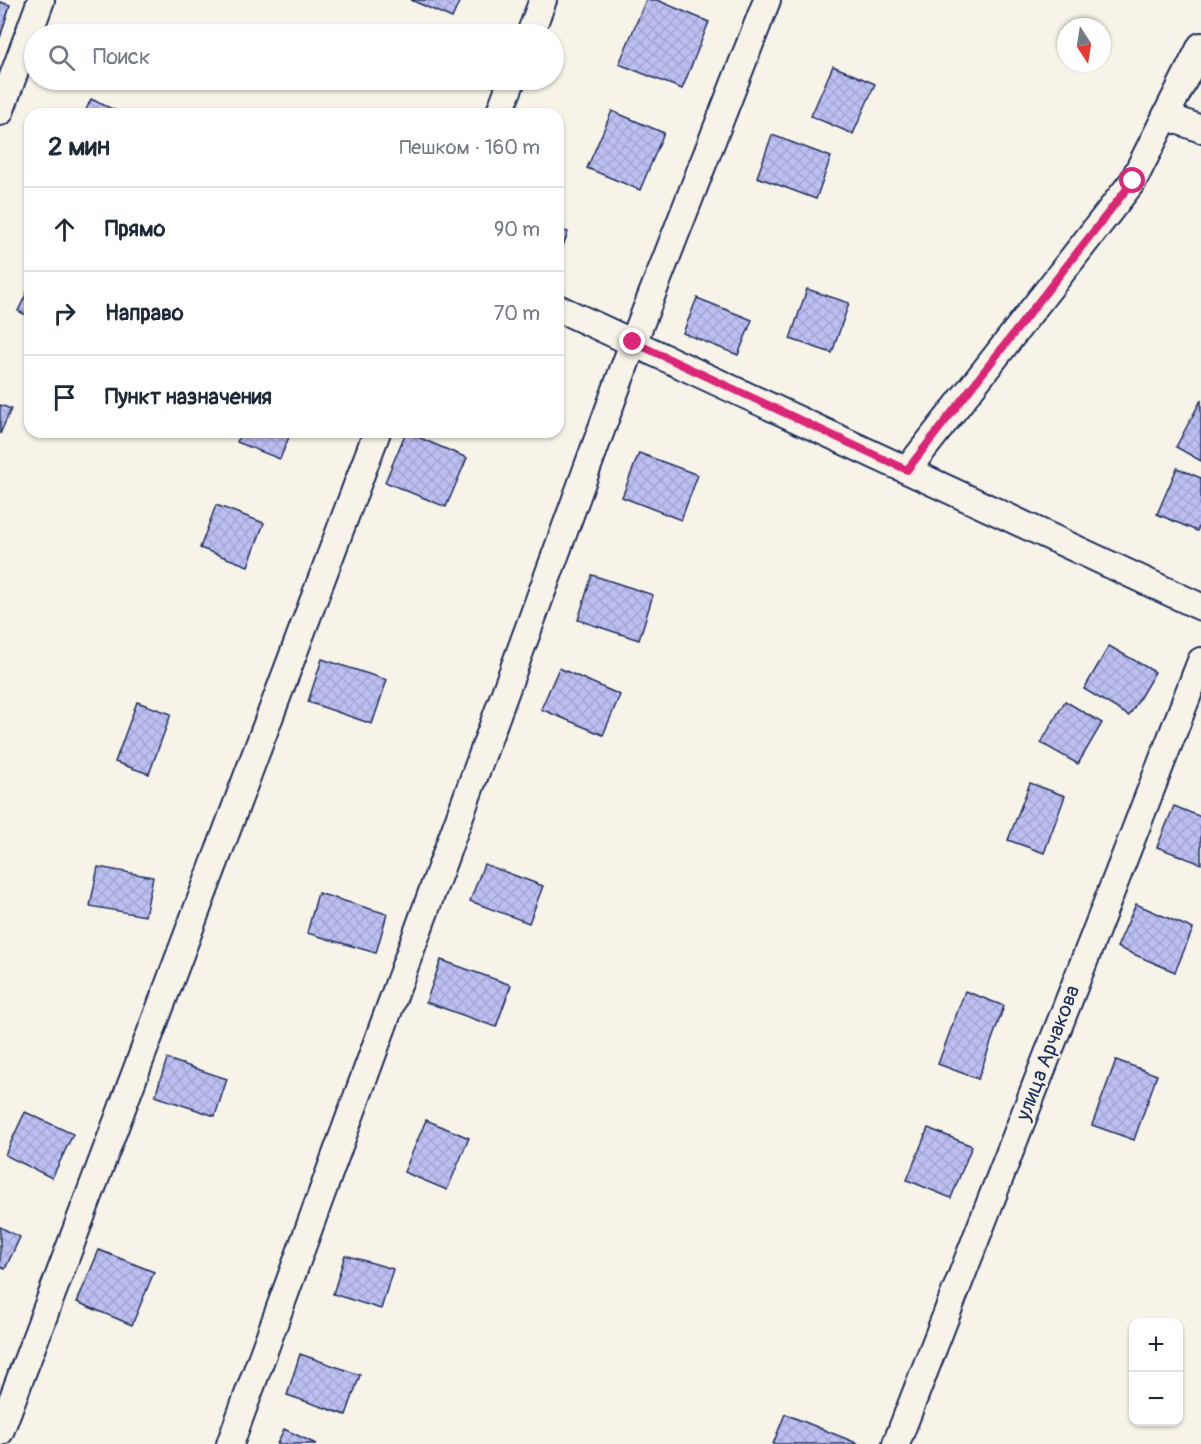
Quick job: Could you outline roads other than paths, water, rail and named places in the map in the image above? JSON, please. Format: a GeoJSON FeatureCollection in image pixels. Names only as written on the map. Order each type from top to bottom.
{"type":"FeatureCollection","features":[{"type":"Feature","properties":{"kind":"street"},"geometry":{"type":"LineString","coordinates":[[32,24],[41,0]]}},
{"type":"Feature","properties":{"kind":"street"},"geometry":{"type":"LineString","coordinates":[[534,24],[543,0]]}},
{"type":"Feature","properties":{"kind":"street"},"geometry":{"type":"LineString","coordinates":[[230,1444],[633,342],[767,0]]}},
{"type":"Feature","properties":{"kind":"street"},"geometry":{"type":"LineString","coordinates":[[0,112],[24,46]]}},
{"type":"Feature","properties":{"kind":"street"},"geometry":{"type":"LineString","coordinates":[[907,470],[1133,181],[1201,46]]}},
{"type":"Feature","properties":{"kind":"street"},"geometry":{"type":"LineString","coordinates":[[501,108],[508,90]]}},
{"type":"Feature","properties":{"kind":"street"},"geometry":{"type":"LineString","coordinates":[[1166,116],[1201,129]]}},
{"type":"Feature","properties":{"kind":"street"},"geometry":{"type":"LineString","coordinates":[[564,311],[1201,607]]}},
{"type":"Feature","properties":{"kind":"street"},"geometry":{"type":"LineString","coordinates":[[0,1432],[375,438]]}},
{"type":"Feature","properties":{"kind":"street","name":"улица Арчакова"},"geometry":{"type":"LineString","coordinates":[[896,1444],[1201,661]]}}]}
